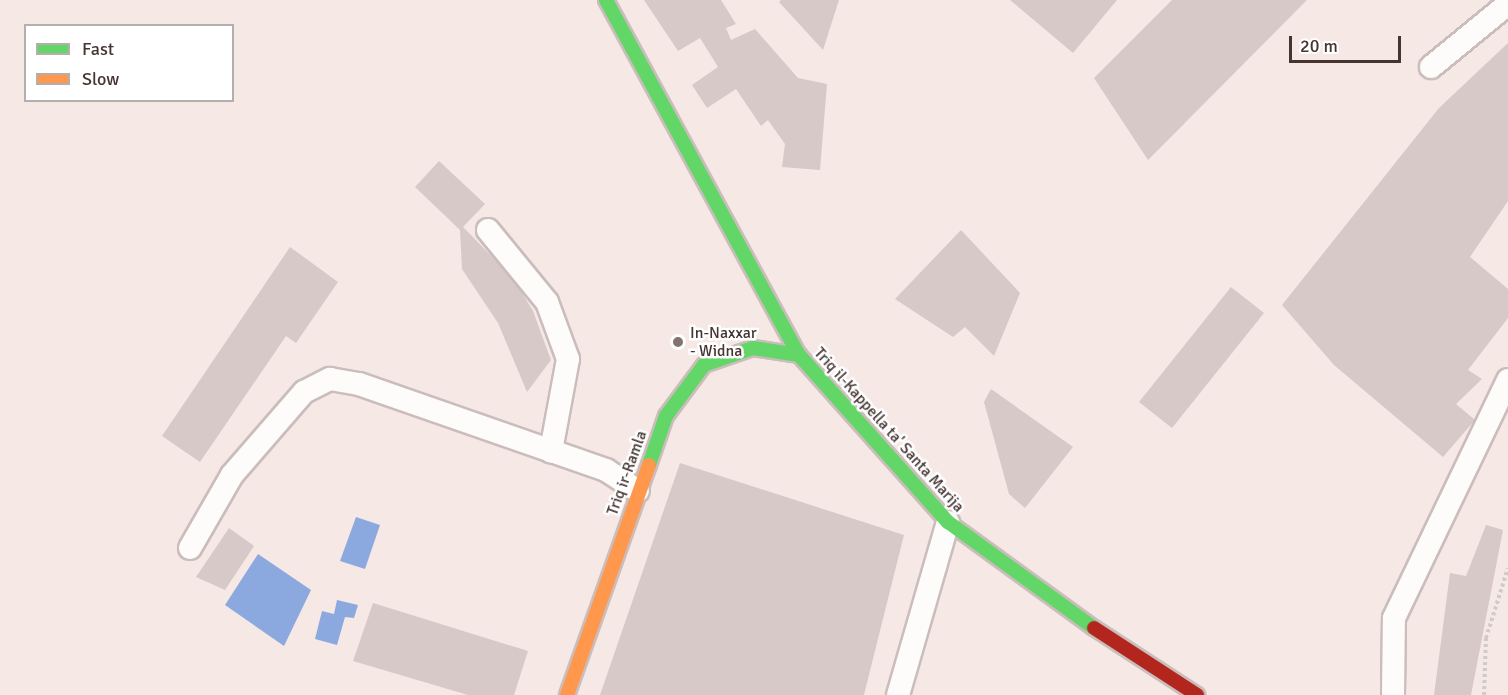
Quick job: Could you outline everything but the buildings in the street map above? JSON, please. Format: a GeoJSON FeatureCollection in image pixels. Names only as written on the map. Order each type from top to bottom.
{"type":"FeatureCollection","features":[{"type":"Feature","properties":{"kind":"main road","name":"Triq il-Kappella ta' Santa Marija"},"geometry":{"type":"LineString","coordinates":[[606,0],[799,355],[948,522],[1125,651],[1197,695]]}},
{"type":"Feature","properties":{"kind":"main road","name":"Triq ir-Ramla"},"geometry":{"type":"LineString","coordinates":[[567,695],[666,416],[704,365],[753,348],[799,355]]}},
{"type":"Feature","properties":{"kind":"lane"},"geometry":{"type":"LineString","coordinates":[[1431,67],[1508,4]]}},
{"type":"Feature","properties":{"kind":"lane"},"geometry":{"type":"LineString","coordinates":[[488,230],[547,302],[568,359],[551,451]]}},
{"type":"Feature","properties":{"kind":"lane"},"geometry":{"type":"LineString","coordinates":[[190,548],[232,475],[303,392],[330,379],[359,384],[606,470],[638,491]]}},
{"type":"Feature","properties":{"kind":"lane"},"geometry":{"type":"LineString","coordinates":[[1393,695],[1394,618],[1508,380]]}},
{"type":"Feature","properties":{"kind":"lane"},"geometry":{"type":"LineString","coordinates":[[898,695],[948,522]]}},
{"type":"Feature","properties":{"kind":"path"},"geometry":{"type":"LineString","coordinates":[[1484,695],[1486,638],[1508,568]]}},
{"type":"Feature","properties":{"kind":"water"},"geometry":{"type":"Polygon","coordinates":[[[356,517],[380,525],[365,569],[340,561],[356,517]]]}},
{"type":"Feature","properties":{"kind":"water"},"geometry":{"type":"Polygon","coordinates":[[[258,554],[311,590],[284,646],[225,605],[258,554]]]}},
{"type":"Feature","properties":{"kind":"water"},"geometry":{"type":"Polygon","coordinates":[[[337,600],[358,605],[354,618],[345,617],[337,645],[315,639],[322,611],[334,614],[337,600]]]}},
{"type":"Feature","properties":{"kind":"traffic: fast"},"geometry":{"type":"LineString","coordinates":[[606,0],[799,355],[948,522],[1094,628]]}},
{"type":"Feature","properties":{"kind":"traffic: fast"},"geometry":{"type":"LineString","coordinates":[[649,465],[666,416],[704,365],[753,348],[799,355]]}},
{"type":"Feature","properties":{"kind":"traffic: slow"},"geometry":{"type":"LineString","coordinates":[[567,695],[649,465]]}},
{"type":"Feature","properties":{"kind":"traffic: jam"},"geometry":{"type":"LineString","coordinates":[[1094,628],[1197,695]]}},
{"type":"Feature","properties":{"kind":"place","name":"In-Naxxar - Widna"},"geometry":{"type":"Point","coordinates":[678,342]}}]}
